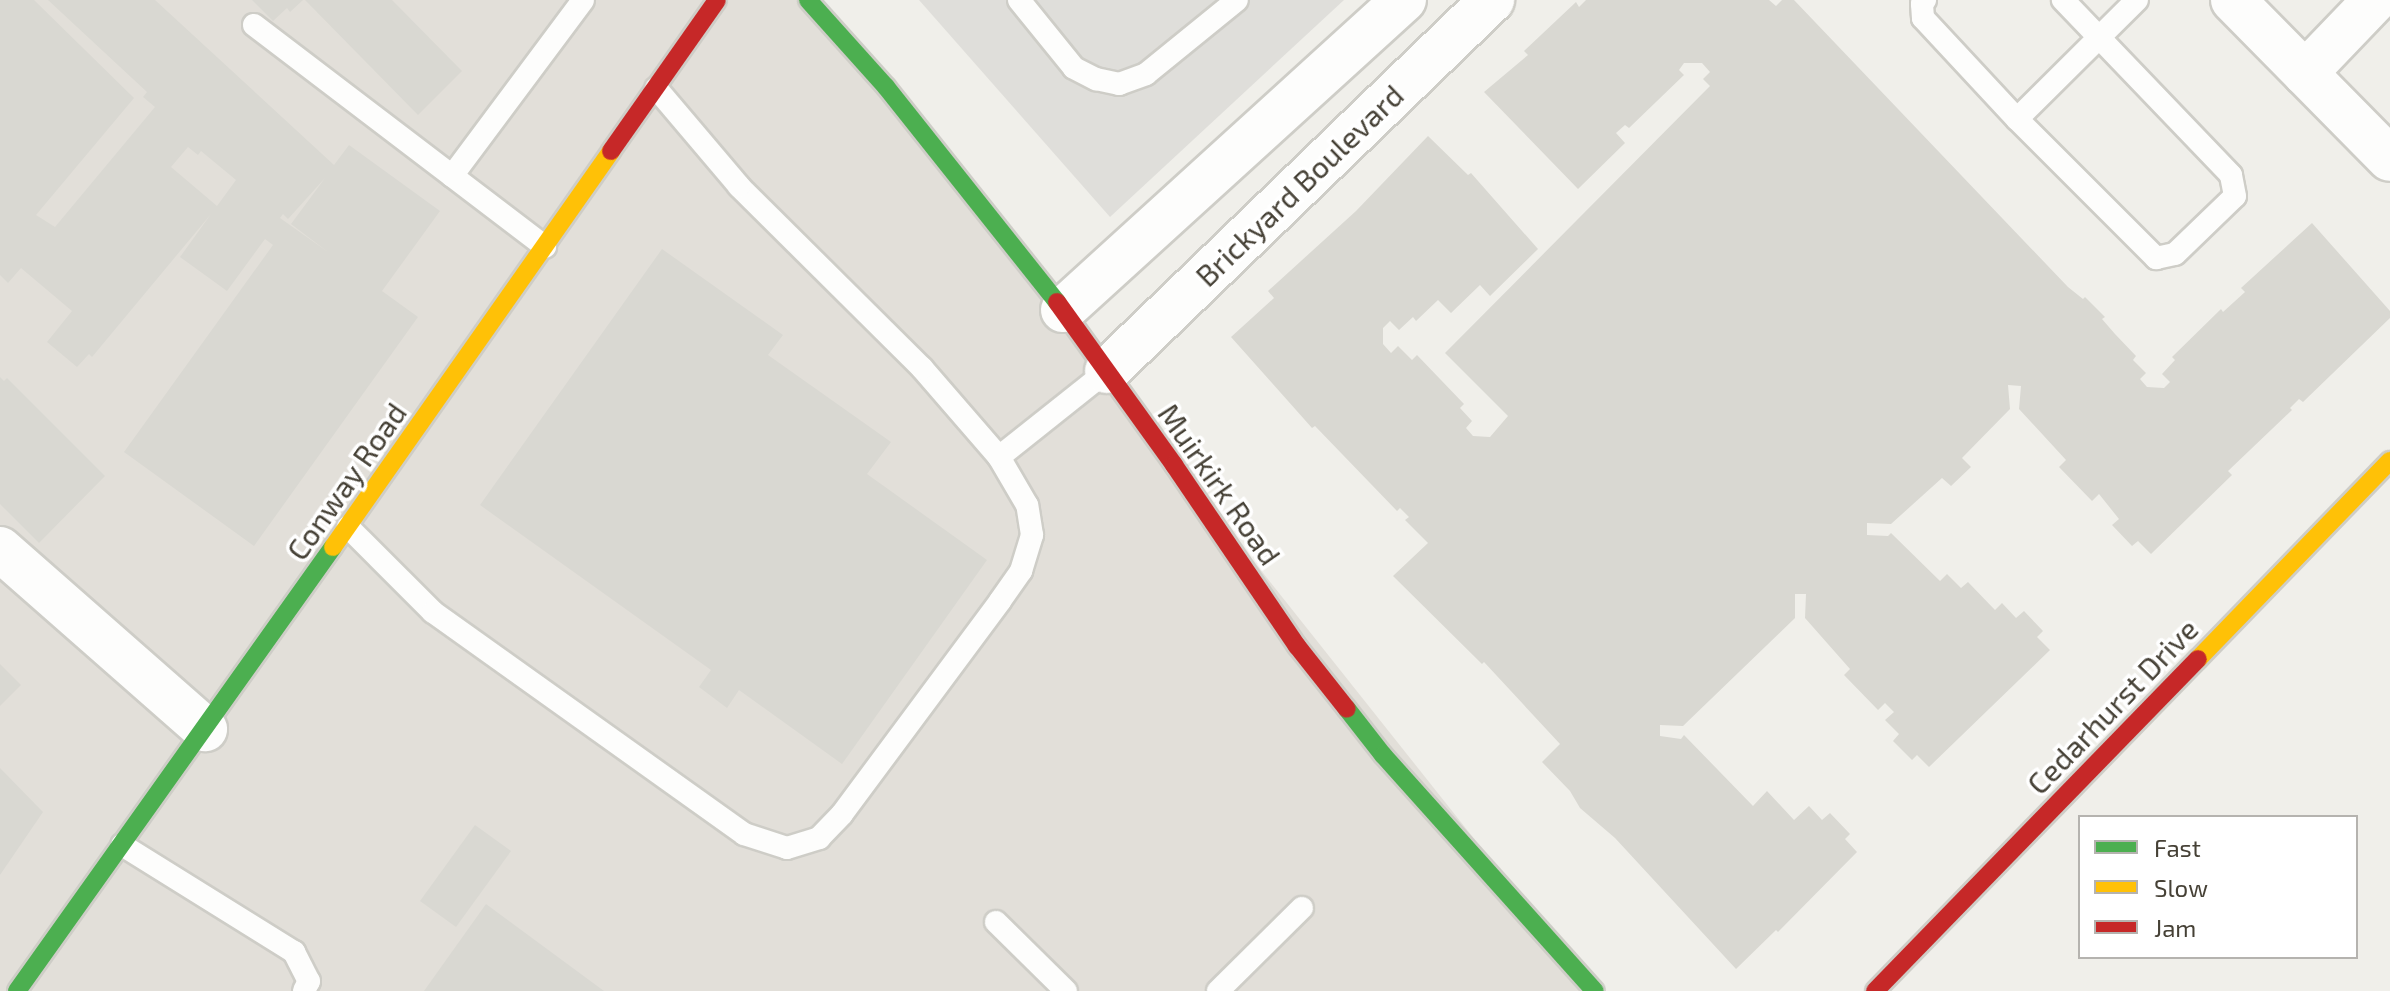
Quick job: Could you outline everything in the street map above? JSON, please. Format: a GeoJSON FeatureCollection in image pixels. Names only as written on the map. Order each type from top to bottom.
{"type":"FeatureCollection","features":[{"type":"Feature","properties":{"kind":"street","name":"Conway Road"},"geometry":{"type":"LineString","coordinates":[[17,991],[348,527],[717,0]]}},
{"type":"Feature","properties":{"kind":"street","name":"Muirkirk Road"},"geometry":{"type":"LineString","coordinates":[[808,0],[886,87],[1063,310],[1297,646],[1383,755],[1595,991]]}},
{"type":"Feature","properties":{"kind":"street","name":"Brickyard Boulevard"},"geometry":{"type":"LineString","coordinates":[[1063,310],[1404,0]]}},
{"type":"Feature","properties":{"kind":"street","name":"Brickyard Boulevard"},"geometry":{"type":"LineString","coordinates":[[1107,371],[1492,0]]}},
{"type":"Feature","properties":{"kind":"street"},"geometry":{"type":"LineString","coordinates":[[2233,0],[2390,159]]}},
{"type":"Feature","properties":{"kind":"street"},"geometry":{"type":"LineString","coordinates":[[2305,73],[2375,0]]}},
{"type":"Feature","properties":{"kind":"street","name":"Cedarhurst Drive"},"geometry":{"type":"LineString","coordinates":[[1875,991],[2390,461]]}},
{"type":"Feature","properties":{"kind":"street"},"geometry":{"type":"LineString","coordinates":[[0,549],[205,729]]}},
{"type":"Feature","properties":{"kind":"lane"},"geometry":{"type":"LineString","coordinates":[[452,176],[583,0]]}},
{"type":"Feature","properties":{"kind":"lane"},"geometry":{"type":"LineString","coordinates":[[1019,0],[1074,68],[1096,79],[1119,84],[1146,74],[1237,0]]}},
{"type":"Feature","properties":{"kind":"lane"},"geometry":{"type":"LineString","coordinates":[[1925,0],[1922,4],[1923,18],[2017,119],[2156,258],[2175,254],[2235,196],[2231,175],[2063,0]]}},
{"type":"Feature","properties":{"kind":"lane"},"geometry":{"type":"LineString","coordinates":[[2017,119],[2137,0]]}},
{"type":"Feature","properties":{"kind":"lane"},"geometry":{"type":"LineString","coordinates":[[254,25],[545,247]]}},
{"type":"Feature","properties":{"kind":"lane"},"geometry":{"type":"LineString","coordinates":[[348,527],[433,612],[744,834],[787,848],[819,838],[842,814],[1021,571],[1032,535],[1027,505],[999,457],[922,368],[739,186],[656,88]]}},
{"type":"Feature","properties":{"kind":"lane"},"geometry":{"type":"LineString","coordinates":[[999,457],[1107,371]]}},
{"type":"Feature","properties":{"kind":"lane"},"geometry":{"type":"LineString","coordinates":[[122,845],[294,952],[309,981],[304,991]]}},
{"type":"Feature","properties":{"kind":"lane"},"geometry":{"type":"LineString","coordinates":[[1218,991],[1302,908]]}},
{"type":"Feature","properties":{"kind":"lane"},"geometry":{"type":"LineString","coordinates":[[996,922],[1066,991]]}},
{"type":"Feature","properties":{"kind":"shaded area"},"geometry":{"type":"Polygon","coordinates":[[[0,0],[808,0],[1595,991],[0,991],[0,0]]]}},
{"type":"Feature","properties":{"kind":"shaded area"},"geometry":{"type":"Polygon","coordinates":[[[919,0],[1344,0],[1110,217],[919,0]]]}},
{"type":"Feature","properties":{"kind":"building"},"geometry":{"type":"Polygon","coordinates":[[[0,0],[34,0],[134,98],[36,215],[55,227],[155,107],[143,97],[147,92],[48,0],[155,0],[334,165],[349,145],[440,211],[382,291],[418,317],[254,546],[124,452],[273,245],[265,239],[227,291],[180,257],[211,214],[92,357],[89,354],[77,367],[47,342],[72,311],[21,268],[8,283],[0,275],[0,0]],[[188,147],[171,167],[217,206],[236,180],[201,151],[198,155],[188,147]],[[325,178],[288,219],[283,214],[280,218],[328,252],[291,224],[325,178]]]}},
{"type":"Feature","properties":{"kind":"building"},"geometry":{"type":"Polygon","coordinates":[[[252,0],[303,0],[290,12],[287,8],[273,21],[252,0]]]}},
{"type":"Feature","properties":{"kind":"building"},"geometry":{"type":"Polygon","coordinates":[[[305,0],[392,0],[462,71],[418,115],[305,0]]]}},
{"type":"Feature","properties":{"kind":"building"},"geometry":{"type":"Polygon","coordinates":[[[1586,0],[1769,0],[1776,6],[1782,0],[1794,0],[2068,287],[2083,299],[2085,297],[2105,317],[2102,319],[2136,356],[2133,360],[2146,373],[2140,379],[2147,387],[2164,388],[2170,382],[2162,374],[2175,360],[2172,357],[2221,309],[2223,312],[2245,292],[2241,288],[2312,223],[2390,311],[2390,318],[2303,402],[2299,399],[2290,408],[2292,410],[2228,471],[2232,475],[2151,554],[2138,541],[2132,546],[2112,525],[2119,519],[2099,494],[2092,501],[2059,467],[2066,460],[2019,409],[2021,386],[2008,385],[2010,409],[1962,458],[1971,467],[1951,486],[1942,478],[1891,524],[1867,523],[1867,535],[1888,536],[1891,533],[1940,581],[1947,574],[1961,588],[1968,582],[1995,610],[2002,603],[2016,618],[2024,611],[2043,631],[2037,637],[2050,650],[1929,767],[1917,755],[1912,760],[1893,741],[1899,734],[1885,720],[1894,712],[1885,703],[1878,710],[1844,675],[1850,669],[1805,618],[1806,594],[1795,594],[1795,618],[1683,726],[1660,725],[1660,736],[1681,739],[1684,735],[1753,806],[1767,791],[1794,820],[1809,806],[1822,820],[1830,813],[1850,834],[1845,839],[1857,852],[1778,932],[1776,930],[1736,969],[1615,838],[1580,808],[1570,791],[1542,762],[1560,744],[1484,662],[1482,664],[1393,576],[1428,543],[1405,520],[1409,517],[1400,508],[1397,511],[1315,426],[1312,428],[1231,337],[1274,298],[1268,291],[1356,211],[1428,136],[1468,175],[1471,173],[1538,249],[1490,296],[1480,285],[1451,313],[1438,300],[1416,321],[1413,317],[1399,330],[1390,321],[1383,328],[1383,344],[1391,353],[1398,346],[1412,360],[1417,355],[1464,404],[1460,408],[1472,421],[1466,428],[1473,436],[1490,437],[1508,416],[1445,353],[1710,86],[1703,79],[1710,72],[1702,63],[1684,63],[1679,70],[1684,75],[1629,128],[1625,125],[1616,133],[1625,143],[1578,189],[1484,92],[1528,55],[1524,51],[1576,2],[1579,7],[1586,0]]]}},
{"type":"Feature","properties":{"kind":"building"},"geometry":{"type":"Polygon","coordinates":[[[662,249],[783,335],[768,355],[891,442],[867,474],[987,560],[842,764],[739,690],[727,708],[699,687],[711,670],[480,505],[662,249]]]}},
{"type":"Feature","properties":{"kind":"building"},"geometry":{"type":"Polygon","coordinates":[[[0,377],[4,381],[7,378],[105,476],[39,543],[0,504],[0,377]]]}},
{"type":"Feature","properties":{"kind":"building"},"geometry":{"type":"Polygon","coordinates":[[[0,664],[21,685],[0,706],[0,664]]]}},
{"type":"Feature","properties":{"kind":"building"},"geometry":{"type":"Polygon","coordinates":[[[0,768],[43,812],[0,875],[0,768]]]}},
{"type":"Feature","properties":{"kind":"building"},"geometry":{"type":"Polygon","coordinates":[[[475,825],[511,851],[456,927],[420,901],[475,825]]]}},
{"type":"Feature","properties":{"kind":"building"},"geometry":{"type":"Polygon","coordinates":[[[486,904],[604,991],[424,991],[486,904]]]}},
{"type":"Feature","properties":{"kind":"traffic: fast"},"geometry":{"type":"LineString","coordinates":[[808,0],[886,87],[1057,302]]}},
{"type":"Feature","properties":{"kind":"traffic: fast"},"geometry":{"type":"LineString","coordinates":[[17,991],[333,547]]}},
{"type":"Feature","properties":{"kind":"traffic: fast"},"geometry":{"type":"LineString","coordinates":[[1347,709],[1383,755],[1595,991]]}},
{"type":"Feature","properties":{"kind":"traffic: slow"},"geometry":{"type":"LineString","coordinates":[[333,547],[611,151]]}},
{"type":"Feature","properties":{"kind":"traffic: slow"},"geometry":{"type":"LineString","coordinates":[[2198,659],[2390,461]]}},
{"type":"Feature","properties":{"kind":"traffic: jam"},"geometry":{"type":"LineString","coordinates":[[611,151],[717,0]]}},
{"type":"Feature","properties":{"kind":"traffic: jam"},"geometry":{"type":"LineString","coordinates":[[1057,302],[1174,465],[1297,646],[1347,709]]}},
{"type":"Feature","properties":{"kind":"traffic: jam"},"geometry":{"type":"LineString","coordinates":[[1875,991],[2198,659]]}}]}
